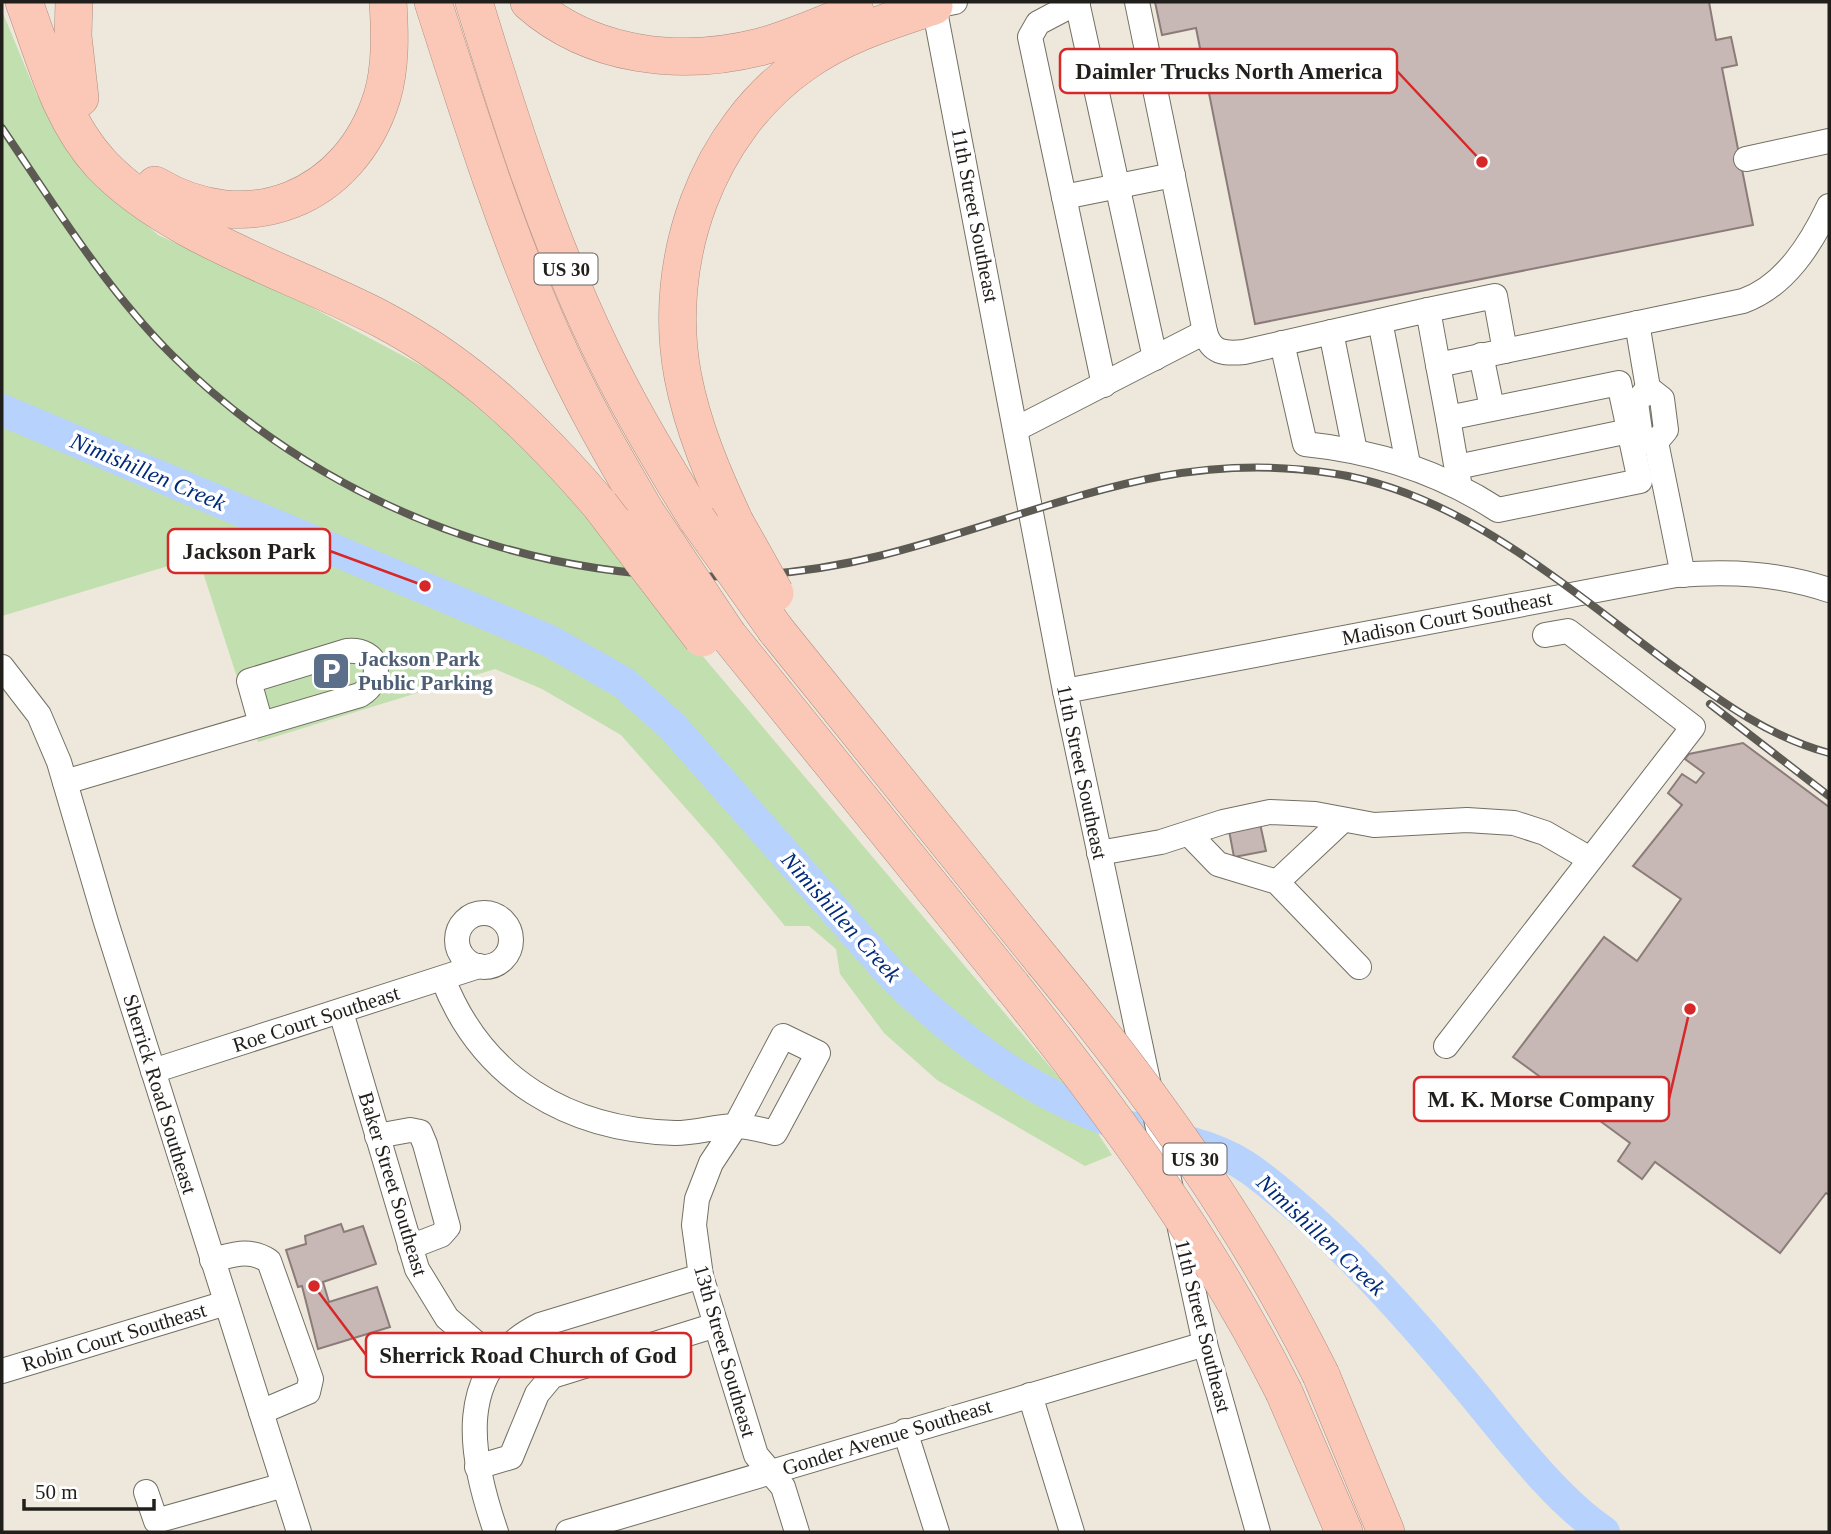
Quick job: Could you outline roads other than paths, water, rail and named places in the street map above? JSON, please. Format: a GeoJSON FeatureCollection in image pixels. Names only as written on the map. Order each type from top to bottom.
{"type":"FeatureCollection","features":[{"type":"Feature","properties":{"kind":"highway"},"geometry":{"type":"LineString","coordinates":[[24,2],[65,110],[93,154],[130,190],[173,219],[384,320],[451,361],[512,410],[715,636]]}},
{"type":"Feature","properties":{"kind":"highway"},"geometry":{"type":"LineString","coordinates":[[44,2],[80,98],[117,154],[146,180],[168,193],[217,208],[256,208],[293,200],[327,181],[346,163],[374,120],[382,96],[389,57],[388,2]]}},
{"type":"Feature","properties":{"kind":"highway"},"geometry":{"type":"LineString","coordinates":[[74,2],[72,36],[80,98]]}},
{"type":"Feature","properties":{"kind":"highway","name":"US 30"},"geometry":{"type":"LineString","coordinates":[[433,2],[499,202],[538,302],[579,392],[715,636],[959,921],[1126,1131],[1193,1228],[1248,1321],[1284,1392],[1344,1532]]}},
{"type":"Feature","properties":{"kind":"highway","name":"US 30"},"geometry":{"type":"LineString","coordinates":[[474,2],[531,177],[575,292],[633,412],[697,519],[787,628],[995,902],[1122,1058],[1203,1170],[1262,1263],[1321,1375],[1386,1532]]}},
{"type":"Feature","properties":{"kind":"highway"},"geometry":{"type":"LineString","coordinates":[[528,2],[548,19],[593,42],[631,52],[683,56],[759,47],[875,2]]}},
{"type":"Feature","properties":{"kind":"highway"},"geometry":{"type":"LineString","coordinates":[[787,628],[735,522],[692,416],[679,352],[680,275],[699,200],[732,137],[760,101],[790,73],[855,34],[945,4]]}},
{"type":"Feature","properties":{"kind":"street"},"geometry":{"type":"LineString","coordinates":[[1104,385],[1030,34],[1041,22],[1078,2],[1155,358]]}},
{"type":"Feature","properties":{"kind":"street"},"geometry":{"type":"LineString","coordinates":[[1137,2],[1205,332],[1212,347],[1225,354],[1495,296],[1492,408]]}},
{"type":"Feature","properties":{"kind":"street","name":"11th Street Southeast"},"geometry":{"type":"LineString","coordinates":[[945,4],[1016,429],[1065,691],[1205,1343],[1258,1532]]}},
{"type":"Feature","properties":{"kind":"street"},"geometry":{"type":"LineString","coordinates":[[1746,159],[1829,141]]}},
{"type":"Feature","properties":{"kind":"street"},"geometry":{"type":"LineString","coordinates":[[1064,197],[1173,175]]}},
{"type":"Feature","properties":{"kind":"street"},"geometry":{"type":"LineString","coordinates":[[1438,365],[1758,296],[1770,288],[1799,257],[1815,235],[1829,206]]}},
{"type":"Feature","properties":{"kind":"street"},"geometry":{"type":"LineString","coordinates":[[1428,310],[1458,477]]}},
{"type":"Feature","properties":{"kind":"street"},"geometry":{"type":"LineString","coordinates":[[1380,321],[1408,464]]}},
{"type":"Feature","properties":{"kind":"street"},"geometry":{"type":"LineString","coordinates":[[1637,323],[1648,388],[1662,399],[1666,430],[1656,442],[1683,575]]}},
{"type":"Feature","properties":{"kind":"street"},"geometry":{"type":"LineString","coordinates":[[1016,429],[1205,332]]}},
{"type":"Feature","properties":{"kind":"street"},"geometry":{"type":"LineString","coordinates":[[1331,332],[1355,451]]}},
{"type":"Feature","properties":{"kind":"street"},"geometry":{"type":"LineString","coordinates":[[1282,343],[1305,444],[1355,451],[1458,477],[1498,510],[1640,481],[1619,383],[1448,418]]}},
{"type":"Feature","properties":{"kind":"street"},"geometry":{"type":"LineString","coordinates":[[1458,477],[1629,431]]}},
{"type":"Feature","properties":{"kind":"street","name":"Madison Court Southeast"},"geometry":{"type":"LineString","coordinates":[[1065,691],[1683,575],[1715,572],[1766,574],[1829,590]]}},
{"type":"Feature","properties":{"kind":"street"},"geometry":{"type":"LineString","coordinates":[[1447,1046],[1693,727],[1568,631],[1545,635]]}},
{"type":"Feature","properties":{"kind":"street"},"geometry":{"type":"LineString","coordinates":[[65,782],[360,695],[372,688],[376,679],[375,665],[369,655],[359,650],[347,651],[249,681],[261,724]]}},
{"type":"Feature","properties":{"kind":"street","name":"Sherrick Road Southeast"},"geometry":{"type":"LineString","coordinates":[[2,667],[39,715],[65,782],[212,1261],[299,1532]]}},
{"type":"Feature","properties":{"kind":"street"},"geometry":{"type":"LineString","coordinates":[[1099,853],[1190,835],[1223,822],[1270,812],[1315,814],[1374,825],[1476,820],[1514,823],[1545,833],[1590,859]]}},
{"type":"Feature","properties":{"kind":"street"},"geometry":{"type":"LineString","coordinates":[[1278,882],[1343,820]]}},
{"type":"Feature","properties":{"kind":"street"},"geometry":{"type":"LineString","coordinates":[[1190,835],[1218,864],[1278,882],[1360,967]]}},
{"type":"Feature","properties":{"kind":"street","name":"Roe Court Southeast"},"geometry":{"type":"LineString","coordinates":[[153,1071],[341,1013],[479,966]]}},
{"type":"Feature","properties":{"kind":"street","name":"13th Street Southeast"},"geometry":{"type":"LineString","coordinates":[[443,979],[460,1018],[473,1038],[501,1067],[556,1108],[583,1119],[645,1131],[691,1133],[736,1125],[711,1163],[697,1199],[694,1225],[701,1276],[756,1455],[783,1487],[797,1532]]}},
{"type":"Feature","properties":{"kind":"street","name":"Baker Street Southeast"},"geometry":{"type":"LineString","coordinates":[[341,1013],[410,1247],[437,1305],[456,1327],[496,1360]]}},
{"type":"Feature","properties":{"kind":"street"},"geometry":{"type":"LineString","coordinates":[[377,1136],[410,1130],[420,1132],[425,1144],[448,1227],[441,1235],[410,1247]]}},
{"type":"Feature","properties":{"kind":"street"},"geometry":{"type":"LineString","coordinates":[[212,1261],[246,1252],[259,1254],[269,1261],[311,1379],[308,1392],[261,1412]]}},
{"type":"Feature","properties":{"kind":"street"},"geometry":{"type":"LineString","coordinates":[[496,1532],[477,1467],[473,1421],[484,1383],[496,1360],[511,1343],[540,1325],[701,1276]]}},
{"type":"Feature","properties":{"kind":"street","name":"Robin Court Southeast"},"geometry":{"type":"LineString","coordinates":[[2,1371],[226,1303]]}},
{"type":"Feature","properties":{"kind":"street"},"geometry":{"type":"LineString","coordinates":[[477,1467],[511,1457],[537,1394],[552,1376],[716,1325]]}},
{"type":"Feature","properties":{"kind":"street","name":"Gonder Avenue Southeast"},"geometry":{"type":"LineString","coordinates":[[568,1532],[602,1527],[905,1431],[1205,1343]]}},
{"type":"Feature","properties":{"kind":"street"},"geometry":{"type":"LineString","coordinates":[[1030,1395],[1072,1532]]}},
{"type":"Feature","properties":{"kind":"street"},"geometry":{"type":"LineString","coordinates":[[905,1431],[937,1532]]}},
{"type":"Feature","properties":{"kind":"street"},"geometry":{"type":"LineString","coordinates":[[146,1492],[156,1521],[284,1485]]}},
{"type":"Feature","properties":{"kind":"waterway","name":"Nimishillen Creek"},"geometry":{"type":"LineString","coordinates":[[2,410],[550,641],[624,683],[673,727],[891,974],[939,1018],[990,1058],[1075,1107],[1124,1125],[1200,1145],[1219,1152],[1254,1172],[1341,1247],[1420,1331],[1550,1485],[1604,1532]]}},
{"type":"Feature","properties":{"kind":"railway"},"geometry":{"type":"LineString","coordinates":[[2,128],[82,246],[125,302],[172,355],[245,418],[324,472],[410,515],[500,547],[593,568],[688,576],[784,573],[879,556],[1100,490],[1155,478],[1210,470],[1269,468],[1330,473],[1378,484],[1425,500],[1469,522],[1554,577],[1729,706],[1787,738],[1829,753]]}},
{"type":"Feature","properties":{"kind":"railway"},"geometry":{"type":"LineString","coordinates":[[1710,704],[1829,796]]}},
{"type":"Feature","properties":{"kind":"place","name":"Daimler Trucks North America"},"geometry":{"type":"Point","coordinates":[1482,162]}},
{"type":"Feature","properties":{"kind":"place","name":"Jackson Park"},"geometry":{"type":"Point","coordinates":[425,586]}},
{"type":"Feature","properties":{"kind":"place","name":"Jackson Park Public Parking"},"geometry":{"type":"Point","coordinates":[331,671]}},
{"type":"Feature","properties":{"kind":"place","name":"M. K. Morse Company"},"geometry":{"type":"Point","coordinates":[1690,1009]}},
{"type":"Feature","properties":{"kind":"place","name":"Sherrick Road Church of God"},"geometry":{"type":"Point","coordinates":[314,1286]}}]}
